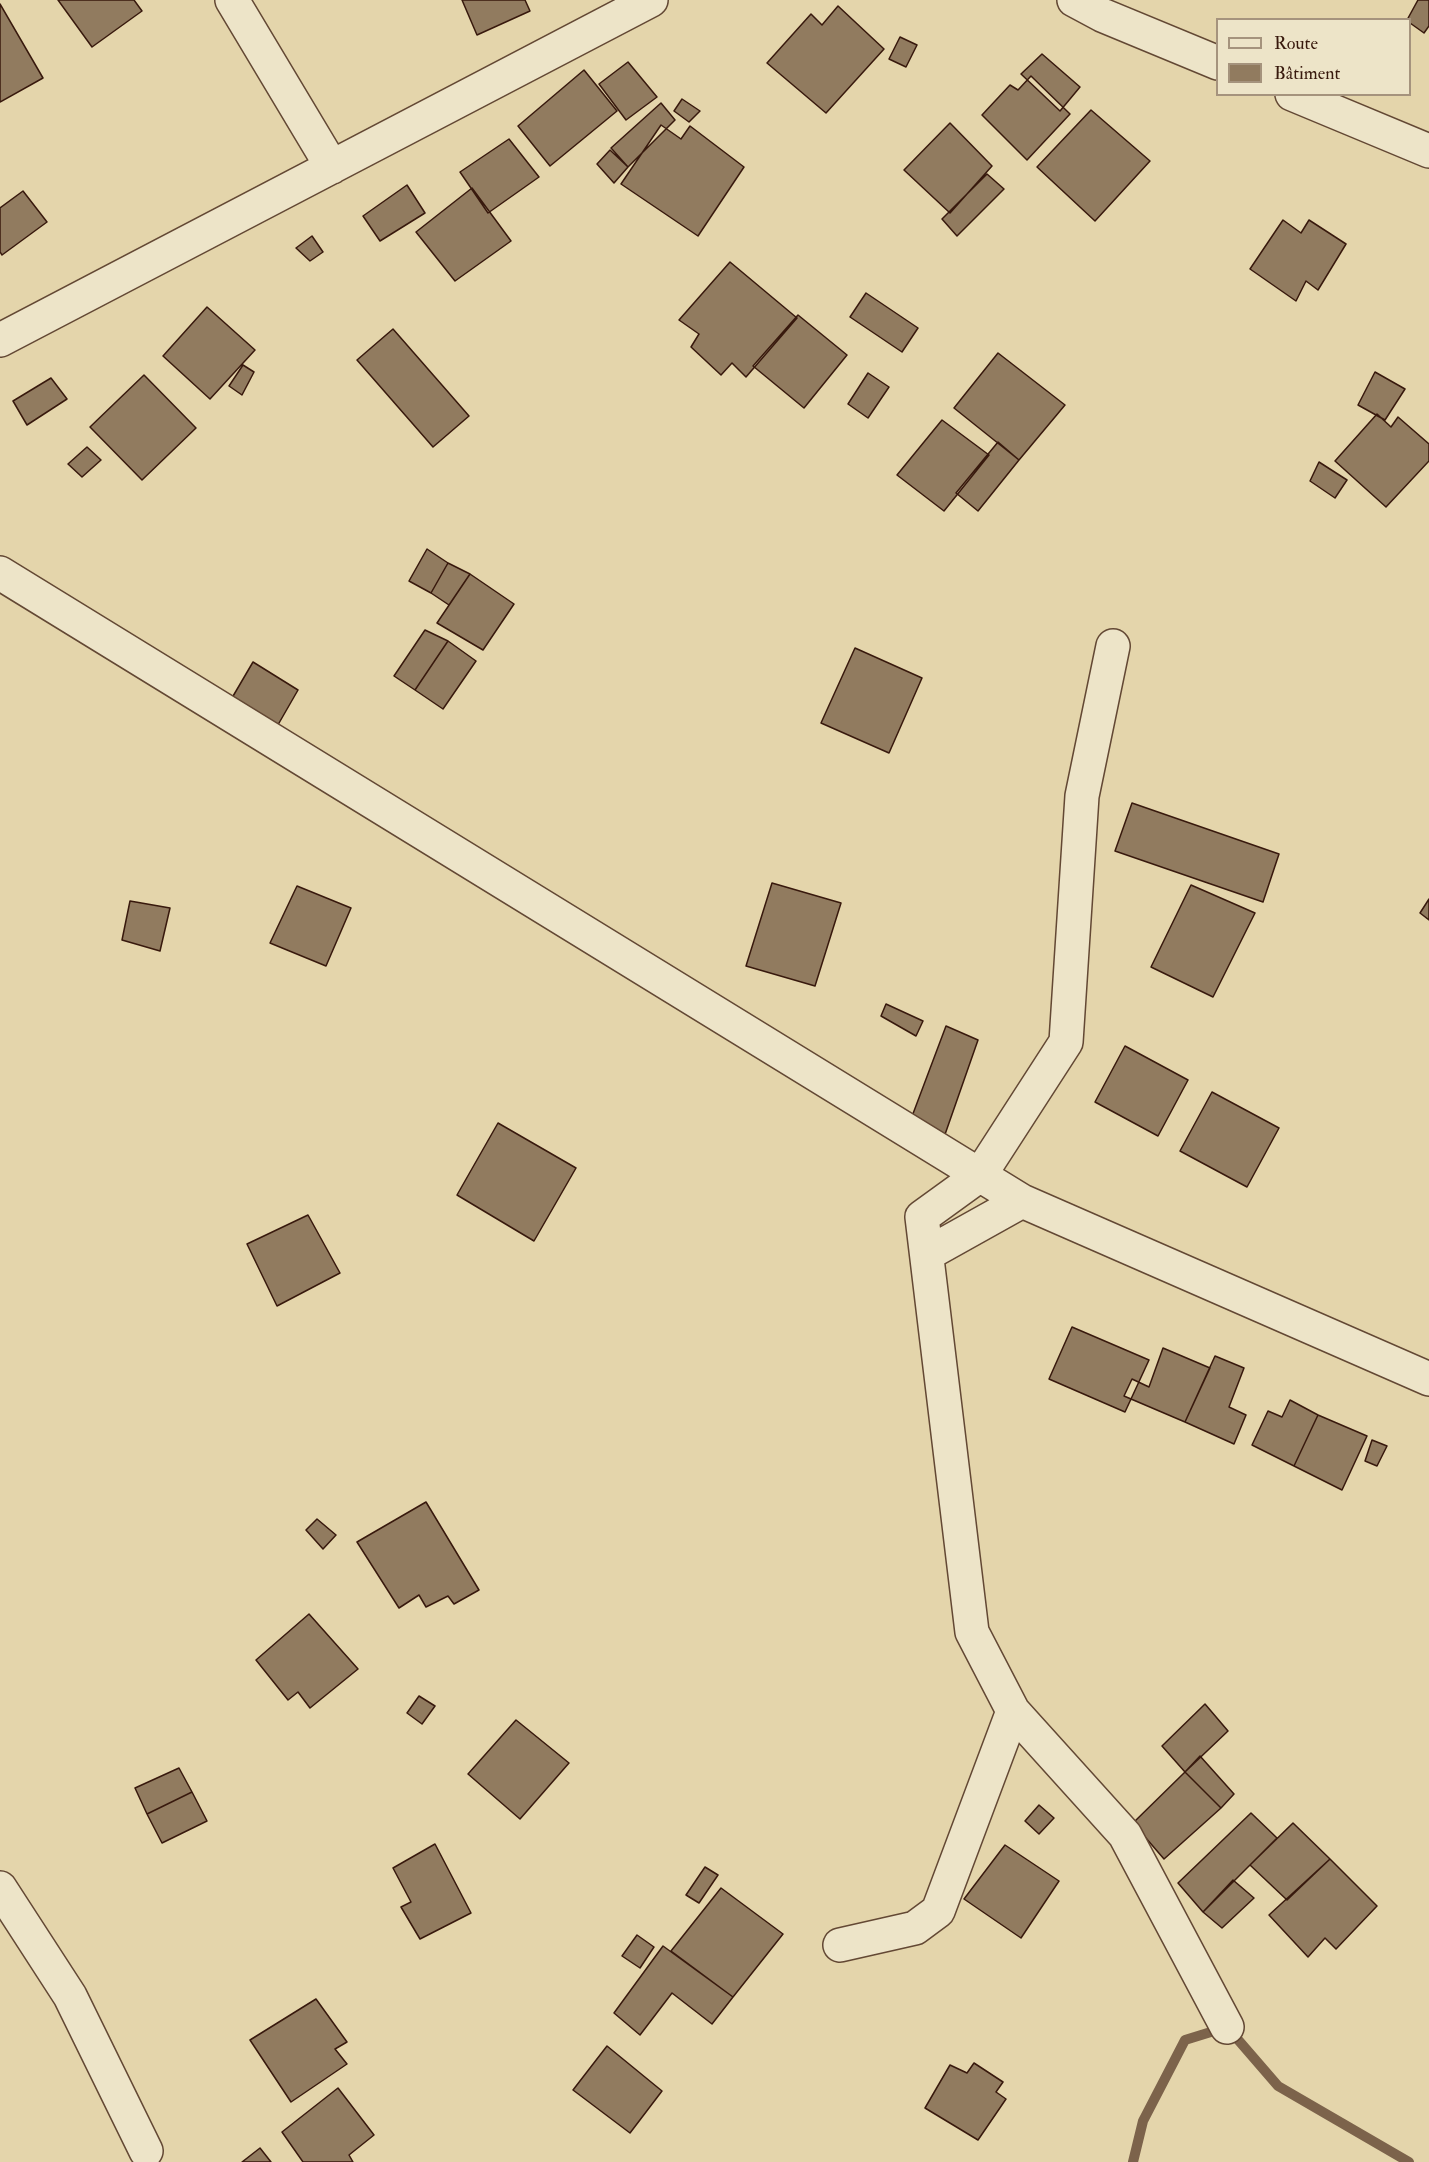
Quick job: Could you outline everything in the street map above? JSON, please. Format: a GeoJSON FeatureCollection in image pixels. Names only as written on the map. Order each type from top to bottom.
{"type":"FeatureCollection","features":[{"type":"Feature","properties":{"kind":"street"},"geometry":{"type":"LineString","coordinates":[[232,0],[332,167]]}},
{"type":"Feature","properties":{"kind":"street"},"geometry":{"type":"LineString","coordinates":[[1,337],[651,0]]}},
{"type":"Feature","properties":{"kind":"street"},"geometry":{"type":"LineString","coordinates":[[1074,0],[1102,15],[1216,62]]}},
{"type":"Feature","properties":{"kind":"street"},"geometry":{"type":"LineString","coordinates":[[1297,96],[1429,152]]}},
{"type":"Feature","properties":{"kind":"street"},"geometry":{"type":"LineString","coordinates":[[0,573],[1022,1201],[1429,1379]]}},
{"type":"Feature","properties":{"kind":"street"},"geometry":{"type":"LineString","coordinates":[[1113,645],[1082,796],[1066,1042],[980,1175],[922,1217],[972,1632],[1013,1711],[1125,1835],[1227,2027]]}},
{"type":"Feature","properties":{"kind":"street"},"geometry":{"type":"LineString","coordinates":[[927,1254],[1022,1201]]}},
{"type":"Feature","properties":{"kind":"street"},"geometry":{"type":"LineString","coordinates":[[840,1945],[915,1928],[938,1911],[1013,1711]]}},
{"type":"Feature","properties":{"kind":"street"},"geometry":{"type":"LineString","coordinates":[[0,1887],[70,1996],[146,2151]]}},
{"type":"Feature","properties":{"kind":"building"},"geometry":{"type":"Polygon","coordinates":[[[58,0],[134,0],[142,11],[92,47],[58,0]]]}},
{"type":"Feature","properties":{"kind":"building"},"geometry":{"type":"Polygon","coordinates":[[[462,0],[525,0],[530,11],[477,35],[462,0]]]}},
{"type":"Feature","properties":{"kind":"building"},"geometry":{"type":"Polygon","coordinates":[[[1418,0],[1429,0],[1429,26],[1424,33],[1411,24],[1411,18],[1408,18],[1418,0]]]}},
{"type":"Feature","properties":{"kind":"building"},"geometry":{"type":"Polygon","coordinates":[[[0,4],[43,78],[0,102],[0,4]]]}},
{"type":"Feature","properties":{"kind":"building"},"geometry":{"type":"Polygon","coordinates":[[[838,6],[884,49],[826,113],[767,63],[811,14],[822,25],[838,6]]]}},
{"type":"Feature","properties":{"kind":"building"},"geometry":{"type":"Polygon","coordinates":[[[900,37],[917,45],[906,67],[889,59],[900,37]]]}},
{"type":"Feature","properties":{"kind":"building"},"geometry":{"type":"Polygon","coordinates":[[[1042,54],[1080,87],[1060,111],[1021,74],[1042,54]]]}},
{"type":"Feature","properties":{"kind":"building"},"geometry":{"type":"Polygon","coordinates":[[[628,62],[657,97],[626,120],[599,84],[628,62]]]}},
{"type":"Feature","properties":{"kind":"building"},"geometry":{"type":"Polygon","coordinates":[[[584,70],[617,111],[550,166],[518,126],[584,70]]]}},
{"type":"Feature","properties":{"kind":"building"},"geometry":{"type":"Polygon","coordinates":[[[1031,76],[1070,114],[1027,160],[982,115],[1010,85],[1018,90],[1031,76]]]}},
{"type":"Feature","properties":{"kind":"building"},"geometry":{"type":"Polygon","coordinates":[[[682,99],[700,111],[689,122],[674,111],[682,99]]]}},
{"type":"Feature","properties":{"kind":"building"},"geometry":{"type":"Polygon","coordinates":[[[661,103],[675,120],[628,167],[611,148],[661,103]]]}},
{"type":"Feature","properties":{"kind":"building"},"geometry":{"type":"Polygon","coordinates":[[[1091,110],[1150,161],[1095,221],[1037,167],[1091,110]]]}},
{"type":"Feature","properties":{"kind":"building"},"geometry":{"type":"Polygon","coordinates":[[[950,123],[992,166],[950,213],[904,170],[950,123]]]}},
{"type":"Feature","properties":{"kind":"building"},"geometry":{"type":"Polygon","coordinates":[[[661,125],[681,139],[690,126],[744,167],[698,236],[621,184],[661,125]]]}},
{"type":"Feature","properties":{"kind":"building"},"geometry":{"type":"Polygon","coordinates":[[[509,139],[539,177],[488,213],[460,172],[509,139]]]}},
{"type":"Feature","properties":{"kind":"building"},"geometry":{"type":"Polygon","coordinates":[[[610,150],[628,167],[614,183],[597,164],[610,150]]]}},
{"type":"Feature","properties":{"kind":"building"},"geometry":{"type":"Polygon","coordinates":[[[987,174],[1004,189],[957,236],[942,219],[987,174]]]}},
{"type":"Feature","properties":{"kind":"building"},"geometry":{"type":"Polygon","coordinates":[[[407,185],[425,213],[380,241],[363,216],[407,185]]]}},
{"type":"Feature","properties":{"kind":"building"},"geometry":{"type":"Polygon","coordinates":[[[472,188],[511,241],[455,281],[416,232],[472,188]]]}},
{"type":"Feature","properties":{"kind":"building"},"geometry":{"type":"Polygon","coordinates":[[[23,191],[47,222],[2,255],[0,252],[0,208],[23,191]]]}},
{"type":"Feature","properties":{"kind":"building"},"geometry":{"type":"Polygon","coordinates":[[[1283,220],[1301,233],[1309,220],[1346,244],[1318,290],[1306,281],[1296,301],[1250,269],[1283,220]]]}},
{"type":"Feature","properties":{"kind":"building"},"geometry":{"type":"Polygon","coordinates":[[[312,236],[323,252],[310,261],[296,248],[312,236]]]}},
{"type":"Feature","properties":{"kind":"building"},"geometry":{"type":"Polygon","coordinates":[[[730,262],[797,318],[746,377],[732,363],[721,375],[691,347],[699,334],[679,320],[730,262]]]}},
{"type":"Feature","properties":{"kind":"building"},"geometry":{"type":"Polygon","coordinates":[[[866,293],[918,328],[902,352],[850,317],[866,293]]]}},
{"type":"Feature","properties":{"kind":"building"},"geometry":{"type":"Polygon","coordinates":[[[207,307],[255,350],[210,399],[163,356],[207,307]]]}},
{"type":"Feature","properties":{"kind":"building"},"geometry":{"type":"Polygon","coordinates":[[[798,315],[847,355],[804,408],[753,366],[798,315]]]}},
{"type":"Feature","properties":{"kind":"building"},"geometry":{"type":"Polygon","coordinates":[[[393,329],[469,416],[433,447],[357,360],[393,329]]]}},
{"type":"Feature","properties":{"kind":"building"},"geometry":{"type":"Polygon","coordinates":[[[998,353],[1065,405],[1019,460],[954,408],[998,353]]]}},
{"type":"Feature","properties":{"kind":"building"},"geometry":{"type":"Polygon","coordinates":[[[243,365],[254,372],[242,395],[229,386],[243,365]]]}},
{"type":"Feature","properties":{"kind":"building"},"geometry":{"type":"Polygon","coordinates":[[[1375,372],[1405,389],[1385,420],[1358,405],[1375,372]]]}},
{"type":"Feature","properties":{"kind":"building"},"geometry":{"type":"Polygon","coordinates":[[[868,373],[889,387],[868,418],[848,404],[868,373]]]}},
{"type":"Feature","properties":{"kind":"building"},"geometry":{"type":"Polygon","coordinates":[[[144,375],[196,428],[142,480],[90,427],[144,375]]]}},
{"type":"Feature","properties":{"kind":"building"},"geometry":{"type":"Polygon","coordinates":[[[51,378],[67,399],[27,425],[13,401],[51,378]]]}},
{"type":"Feature","properties":{"kind":"building"},"geometry":{"type":"Polygon","coordinates":[[[1377,414],[1391,427],[1398,417],[1429,444],[1429,461],[1386,507],[1335,461],[1377,414]]]}},
{"type":"Feature","properties":{"kind":"building"},"geometry":{"type":"Polygon","coordinates":[[[942,420],[989,455],[944,511],[897,475],[942,420]]]}},
{"type":"Feature","properties":{"kind":"building"},"geometry":{"type":"Polygon","coordinates":[[[998,442],[1019,460],[978,511],[956,493],[998,442]]]}},
{"type":"Feature","properties":{"kind":"building"},"geometry":{"type":"Polygon","coordinates":[[[87,447],[101,460],[82,477],[68,464],[87,447]]]}},
{"type":"Feature","properties":{"kind":"building"},"geometry":{"type":"Polygon","coordinates":[[[1319,462],[1347,480],[1335,498],[1310,481],[1319,462]]]}},
{"type":"Feature","properties":{"kind":"building"},"geometry":{"type":"Polygon","coordinates":[[[427,549],[448,563],[431,593],[409,581],[427,549]]]}},
{"type":"Feature","properties":{"kind":"building"},"geometry":{"type":"Polygon","coordinates":[[[448,563],[470,574],[449,605],[431,593],[448,563]]]}},
{"type":"Feature","properties":{"kind":"building"},"geometry":{"type":"Polygon","coordinates":[[[470,574],[514,604],[483,650],[437,623],[470,574]]]}},
{"type":"Feature","properties":{"kind":"building"},"geometry":{"type":"Polygon","coordinates":[[[425,630],[448,641],[415,690],[394,676],[425,630]]]}},
{"type":"Feature","properties":{"kind":"building"},"geometry":{"type":"Polygon","coordinates":[[[448,641],[476,661],[443,709],[415,690],[448,641]]]}},
{"type":"Feature","properties":{"kind":"building"},"geometry":{"type":"Polygon","coordinates":[[[855,648],[922,678],[889,753],[821,723],[855,648]]]}},
{"type":"Feature","properties":{"kind":"building"},"geometry":{"type":"Polygon","coordinates":[[[253,662],[298,690],[275,730],[229,703],[253,662]]]}},
{"type":"Feature","properties":{"kind":"building"},"geometry":{"type":"Polygon","coordinates":[[[1132,803],[1279,854],[1263,902],[1115,851],[1132,803]]]}},
{"type":"Feature","properties":{"kind":"building"},"geometry":{"type":"Polygon","coordinates":[[[772,883],[841,903],[815,986],[746,966],[772,883]]]}},
{"type":"Feature","properties":{"kind":"building"},"geometry":{"type":"Polygon","coordinates":[[[1191,885],[1255,913],[1213,997],[1151,967],[1191,885]]]}},
{"type":"Feature","properties":{"kind":"building"},"geometry":{"type":"Polygon","coordinates":[[[297,886],[351,908],[326,966],[270,943],[297,886]]]}},
{"type":"Feature","properties":{"kind":"building"},"geometry":{"type":"Polygon","coordinates":[[[1429,899],[1429,920],[1420,913],[1429,899]]]}},
{"type":"Feature","properties":{"kind":"building"},"geometry":{"type":"Polygon","coordinates":[[[130,901],[170,908],[160,951],[122,940],[130,901]]]}},
{"type":"Feature","properties":{"kind":"building"},"geometry":{"type":"Polygon","coordinates":[[[886,1004],[923,1021],[916,1036],[881,1016],[886,1004]]]}},
{"type":"Feature","properties":{"kind":"building"},"geometry":{"type":"Polygon","coordinates":[[[946,1026],[978,1040],[942,1143],[908,1127],[946,1026]]]}},
{"type":"Feature","properties":{"kind":"building"},"geometry":{"type":"Polygon","coordinates":[[[1125,1046],[1188,1080],[1158,1136],[1095,1102],[1125,1046]]]}},
{"type":"Feature","properties":{"kind":"building"},"geometry":{"type":"Polygon","coordinates":[[[1212,1092],[1279,1128],[1247,1187],[1180,1151],[1212,1092]]]}},
{"type":"Feature","properties":{"kind":"building"},"geometry":{"type":"Polygon","coordinates":[[[498,1123],[576,1168],[534,1241],[457,1195],[498,1123]]]}},
{"type":"Feature","properties":{"kind":"building"},"geometry":{"type":"Polygon","coordinates":[[[308,1215],[340,1273],[277,1306],[247,1244],[308,1215]]]}},
{"type":"Feature","properties":{"kind":"building"},"geometry":{"type":"Polygon","coordinates":[[[1072,1327],[1149,1360],[1125,1412],[1049,1379],[1072,1327]]]}},
{"type":"Feature","properties":{"kind":"building"},"geometry":{"type":"Polygon","coordinates":[[[1163,1348],[1210,1368],[1185,1422],[1124,1396],[1132,1379],[1149,1387],[1163,1348]]]}},
{"type":"Feature","properties":{"kind":"building"},"geometry":{"type":"Polygon","coordinates":[[[1215,1356],[1244,1368],[1229,1407],[1246,1415],[1234,1444],[1185,1422],[1215,1356]]]}},
{"type":"Feature","properties":{"kind":"building"},"geometry":{"type":"Polygon","coordinates":[[[1290,1400],[1318,1415],[1294,1466],[1252,1445],[1268,1411],[1282,1417],[1290,1400]]]}},
{"type":"Feature","properties":{"kind":"building"},"geometry":{"type":"Polygon","coordinates":[[[1318,1415],[1367,1436],[1342,1490],[1294,1466],[1318,1415]]]}},
{"type":"Feature","properties":{"kind":"building"},"geometry":{"type":"Polygon","coordinates":[[[1372,1440],[1387,1446],[1377,1466],[1365,1461],[1372,1440]]]}},
{"type":"Feature","properties":{"kind":"building"},"geometry":{"type":"Polygon","coordinates":[[[426,1502],[479,1590],[454,1604],[448,1596],[426,1607],[419,1595],[399,1608],[357,1542],[426,1502]]]}},
{"type":"Feature","properties":{"kind":"building"},"geometry":{"type":"Polygon","coordinates":[[[317,1519],[336,1535],[323,1549],[306,1530],[317,1519]]]}},
{"type":"Feature","properties":{"kind":"building"},"geometry":{"type":"Polygon","coordinates":[[[309,1614],[358,1669],[310,1708],[298,1692],[288,1700],[256,1660],[309,1614]]]}},
{"type":"Feature","properties":{"kind":"building"},"geometry":{"type":"Polygon","coordinates":[[[419,1696],[435,1706],[422,1724],[407,1713],[419,1696]]]}},
{"type":"Feature","properties":{"kind":"building"},"geometry":{"type":"Polygon","coordinates":[[[1205,1704],[1228,1731],[1185,1772],[1162,1746],[1205,1704]]]}},
{"type":"Feature","properties":{"kind":"building"},"geometry":{"type":"Polygon","coordinates":[[[516,1720],[569,1763],[520,1819],[468,1774],[516,1720]]]}},
{"type":"Feature","properties":{"kind":"building"},"geometry":{"type":"Polygon","coordinates":[[[1200,1756],[1234,1794],[1221,1808],[1185,1772],[1200,1756]]]}},
{"type":"Feature","properties":{"kind":"building"},"geometry":{"type":"Polygon","coordinates":[[[179,1768],[192,1792],[147,1814],[135,1788],[179,1768]]]}},
{"type":"Feature","properties":{"kind":"building"},"geometry":{"type":"Polygon","coordinates":[[[1185,1772],[1221,1808],[1164,1859],[1133,1823],[1185,1772]]]}},
{"type":"Feature","properties":{"kind":"building"},"geometry":{"type":"Polygon","coordinates":[[[192,1792],[207,1821],[162,1843],[147,1814],[192,1792]]]}},
{"type":"Feature","properties":{"kind":"building"},"geometry":{"type":"Polygon","coordinates":[[[1039,1805],[1054,1818],[1039,1834],[1025,1821],[1039,1805]]]}},
{"type":"Feature","properties":{"kind":"building"},"geometry":{"type":"Polygon","coordinates":[[[1251,1813],[1277,1838],[1203,1912],[1178,1883],[1251,1813]]]}},
{"type":"Feature","properties":{"kind":"building"},"geometry":{"type":"Polygon","coordinates":[[[1293,1823],[1330,1859],[1287,1900],[1250,1865],[1293,1823]]]}},
{"type":"Feature","properties":{"kind":"building"},"geometry":{"type":"Polygon","coordinates":[[[435,1844],[471,1913],[420,1939],[401,1907],[411,1902],[393,1868],[435,1844]]]}},
{"type":"Feature","properties":{"kind":"building"},"geometry":{"type":"Polygon","coordinates":[[[1005,1845],[1059,1881],[1021,1938],[964,1899],[1005,1845]]]}},
{"type":"Feature","properties":{"kind":"building"},"geometry":{"type":"Polygon","coordinates":[[[1330,1859],[1377,1906],[1336,1949],[1325,1938],[1308,1957],[1269,1915],[1330,1859]]]}},
{"type":"Feature","properties":{"kind":"building"},"geometry":{"type":"Polygon","coordinates":[[[705,1867],[718,1875],[699,1903],[686,1895],[705,1867]]]}},
{"type":"Feature","properties":{"kind":"building"},"geometry":{"type":"Polygon","coordinates":[[[1233,1880],[1254,1898],[1222,1928],[1203,1912],[1233,1880]]]}},
{"type":"Feature","properties":{"kind":"building"},"geometry":{"type":"Polygon","coordinates":[[[721,1888],[783,1934],[733,1997],[671,1951],[721,1888]]]}},
{"type":"Feature","properties":{"kind":"building"},"geometry":{"type":"Polygon","coordinates":[[[637,1935],[654,1947],[640,1968],[622,1956],[637,1935]]]}},
{"type":"Feature","properties":{"kind":"building"},"geometry":{"type":"Polygon","coordinates":[[[663,1946],[733,1997],[712,2024],[672,1993],[640,2035],[614,2013],[663,1946]]]}},
{"type":"Feature","properties":{"kind":"building"},"geometry":{"type":"Polygon","coordinates":[[[316,1999],[347,2042],[335,2049],[347,2064],[291,2102],[250,2040],[316,1999]]]}},
{"type":"Feature","properties":{"kind":"building"},"geometry":{"type":"Polygon","coordinates":[[[607,2046],[662,2091],[630,2133],[573,2090],[607,2046]]]}},
{"type":"Feature","properties":{"kind":"building"},"geometry":{"type":"Polygon","coordinates":[[[974,2063],[1003,2082],[996,2092],[1006,2099],[978,2140],[925,2108],[950,2065],[967,2073],[974,2063]]]}},
{"type":"Feature","properties":{"kind":"building"},"geometry":{"type":"Polygon","coordinates":[[[338,2088],[374,2135],[349,2155],[353,2162],[303,2162],[282,2132],[338,2088]]]}},
{"type":"Feature","properties":{"kind":"building"},"geometry":{"type":"Polygon","coordinates":[[[260,2148],[271,2162],[242,2162],[260,2148]]]}},
{"type":"Feature","properties":{"kind":"waterway"},"geometry":{"type":"LineString","coordinates":[[1133,2162],[1143,2121],[1185,2040],[1227,2027],[1278,2086],[1409,2162]]}}]}
